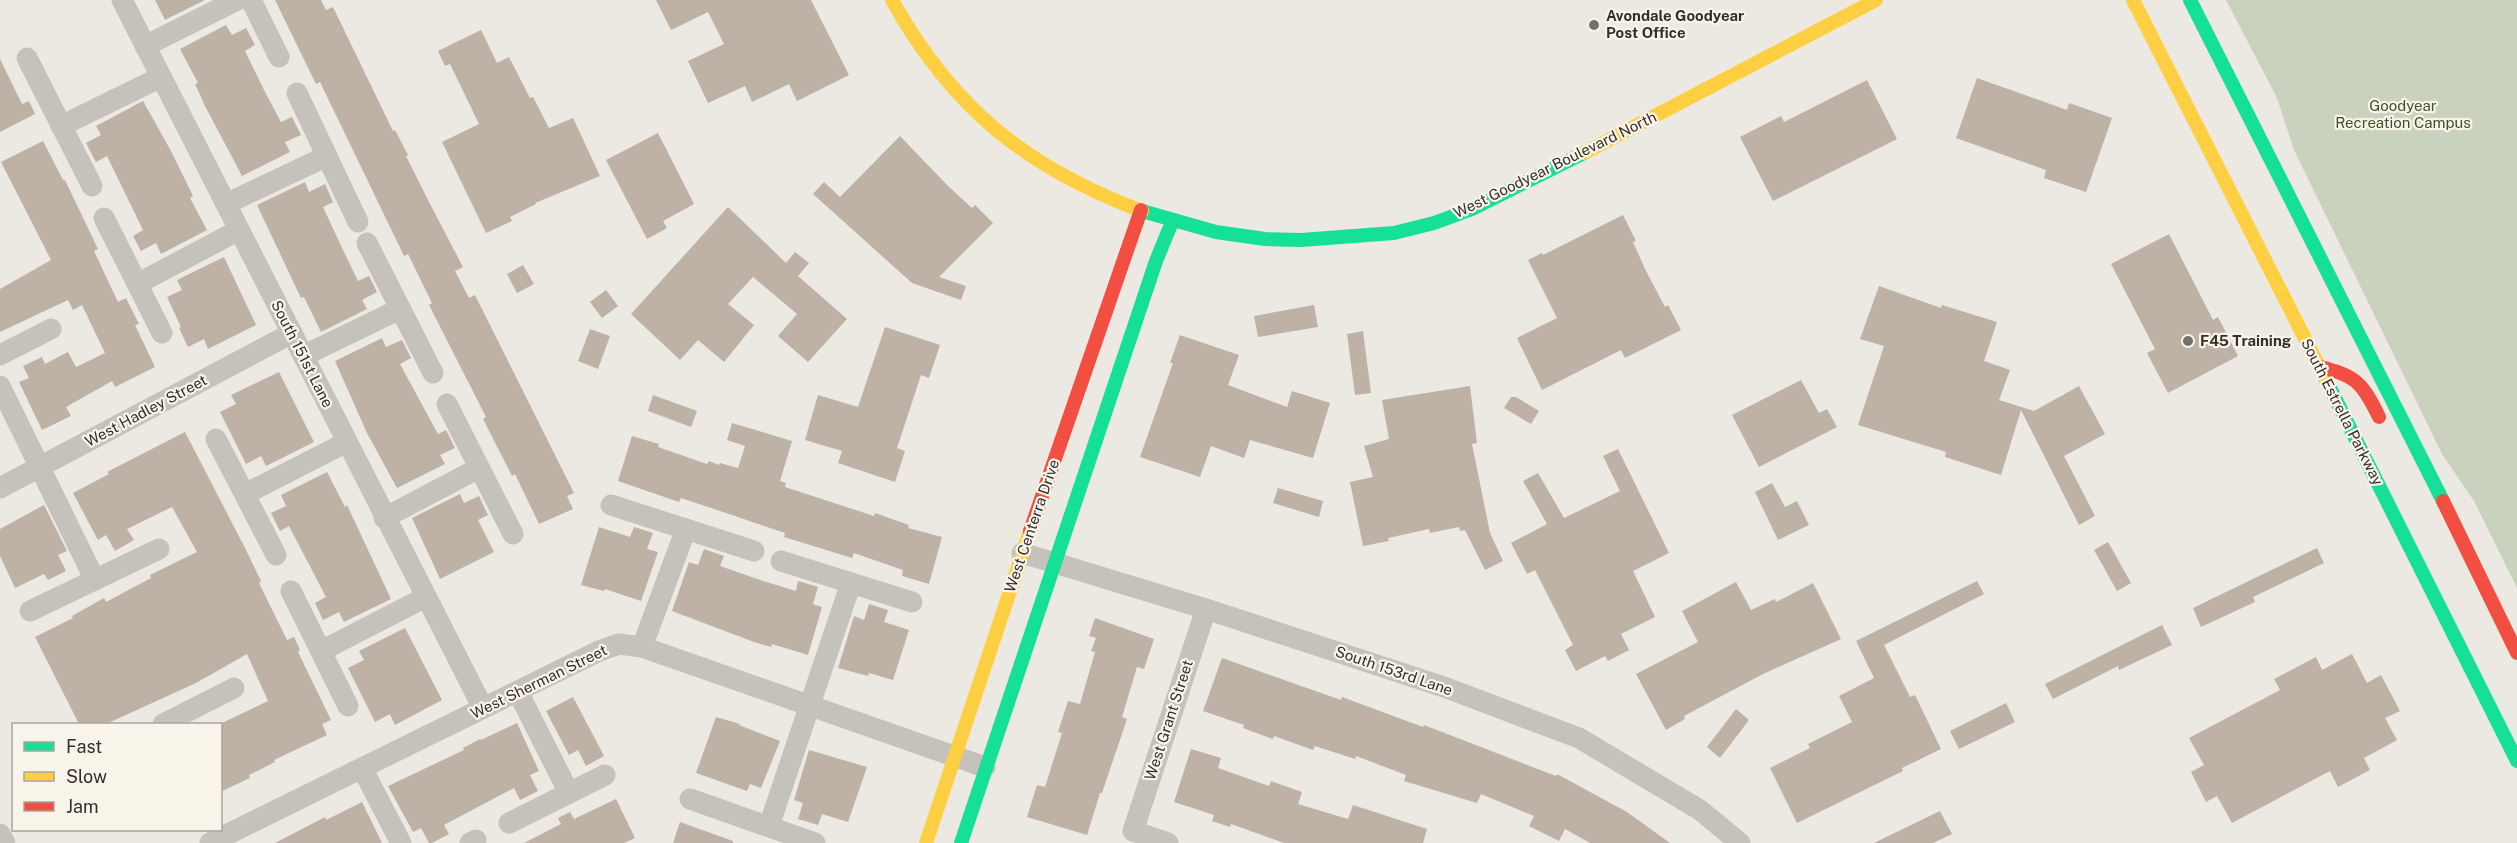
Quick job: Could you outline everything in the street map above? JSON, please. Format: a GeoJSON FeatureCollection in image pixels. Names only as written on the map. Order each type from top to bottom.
{"type":"FeatureCollection","features":[{"type":"Feature","properties":{"kind":"street","name":"South 151st Lane"},"geometry":{"type":"LineString","coordinates":[[122,0],[384,518],[483,708]]}},
{"type":"Feature","properties":{"kind":"street"},"geometry":{"type":"LineString","coordinates":[[145,46],[237,0]]}},
{"type":"Feature","properties":{"kind":"street"},"geometry":{"type":"LineString","coordinates":[[251,0],[279,57]]}},
{"type":"Feature","properties":{"kind":"street","name":"West Goodyear Boulevard North"},"geometry":{"type":"LineString","coordinates":[[892,0],[933,67],[976,116],[1041,165],[1076,184],[1172,222],[1249,238],[1290,240],[1370,235],[1414,229],[1462,212],[1513,188],[1876,0]]}},
{"type":"Feature","properties":{"kind":"street","name":"South Estrella Parkway"},"geometry":{"type":"LineString","coordinates":[[2133,0],[2517,761]]}},
{"type":"Feature","properties":{"kind":"street"},"geometry":{"type":"LineString","coordinates":[[2190,0],[2426,464],[2517,653]]}},
{"type":"Feature","properties":{"kind":"street"},"geometry":{"type":"LineString","coordinates":[[27,58],[92,186]]}},
{"type":"Feature","properties":{"kind":"street"},"geometry":{"type":"LineString","coordinates":[[61,126],[161,77]]}},
{"type":"Feature","properties":{"kind":"street"},"geometry":{"type":"LineString","coordinates":[[297,93],[358,222]]}},
{"type":"Feature","properties":{"kind":"street"},"geometry":{"type":"LineString","coordinates":[[226,204],[327,156]]}},
{"type":"Feature","properties":{"kind":"street","name":"West Centerra Drive"},"geometry":{"type":"LineString","coordinates":[[926,843],[1022,554],[1141,210]]}},
{"type":"Feature","properties":{"kind":"street"},"geometry":{"type":"LineString","coordinates":[[104,218],[162,333]]}},
{"type":"Feature","properties":{"kind":"street"},"geometry":{"type":"LineString","coordinates":[[961,843],[1053,564],[1156,261],[1172,222]]}},
{"type":"Feature","properties":{"kind":"street"},"geometry":{"type":"LineString","coordinates":[[137,284],[239,230]]}},
{"type":"Feature","properties":{"kind":"street"},"geometry":{"type":"LineString","coordinates":[[367,243],[433,373]]}},
{"type":"Feature","properties":{"kind":"street"},"geometry":{"type":"LineString","coordinates":[[303,356],[400,309]]}},
{"type":"Feature","properties":{"kind":"street"},"geometry":{"type":"LineString","coordinates":[[0,355],[51,329]]}},
{"type":"Feature","properties":{"kind":"street","name":"West Hadley Street"},"geometry":{"type":"LineString","coordinates":[[0,488],[292,333]]}},
{"type":"Feature","properties":{"kind":"street"},"geometry":{"type":"LineString","coordinates":[[2320,367],[2352,376],[2363,384],[2388,434]]}},
{"type":"Feature","properties":{"kind":"street"},"geometry":{"type":"LineString","coordinates":[[0,386],[95,580]]}},
{"type":"Feature","properties":{"kind":"street"},"geometry":{"type":"LineString","coordinates":[[447,404],[513,534]]}},
{"type":"Feature","properties":{"kind":"street"},"geometry":{"type":"LineString","coordinates":[[216,439],[276,555]]}},
{"type":"Feature","properties":{"kind":"street"},"geometry":{"type":"LineString","coordinates":[[245,494],[347,442]]}},
{"type":"Feature","properties":{"kind":"street"},"geometry":{"type":"LineString","coordinates":[[2400,448],[2426,464]]}},
{"type":"Feature","properties":{"kind":"street"},"geometry":{"type":"LineString","coordinates":[[384,518],[479,468]]}},
{"type":"Feature","properties":{"kind":"street"},"geometry":{"type":"LineString","coordinates":[[611,505],[754,551]]}},
{"type":"Feature","properties":{"kind":"street"},"geometry":{"type":"LineString","coordinates":[[642,647],[687,529]]}},
{"type":"Feature","properties":{"kind":"street"},"geometry":{"type":"LineString","coordinates":[[30,610],[159,549]]}},
{"type":"Feature","properties":{"kind":"street","name":"South 153rd Lane"},"geometry":{"type":"LineString","coordinates":[[1022,554],[1206,609],[1444,687],[1579,738],[1700,810],[1740,843]]}},
{"type":"Feature","properties":{"kind":"street"},"geometry":{"type":"LineString","coordinates":[[781,561],[912,602]]}},
{"type":"Feature","properties":{"kind":"street"},"geometry":{"type":"LineString","coordinates":[[769,826],[851,583]]}},
{"type":"Feature","properties":{"kind":"street"},"geometry":{"type":"LineString","coordinates":[[291,591],[348,706]]}},
{"type":"Feature","properties":{"kind":"street"},"geometry":{"type":"LineString","coordinates":[[321,651],[426,597]]}},
{"type":"Feature","properties":{"kind":"street","name":"West Grant Street"},"geometry":{"type":"LineString","coordinates":[[1168,843],[1132,831],[1206,609]]}},
{"type":"Feature","properties":{"kind":"street","name":"West Sherman Street"},"geometry":{"type":"LineString","coordinates":[[219,833],[362,768],[599,651],[618,645],[642,647],[985,767]]}},
{"type":"Feature","properties":{"kind":"street"},"geometry":{"type":"LineString","coordinates":[[170,723],[234,688]]}},
{"type":"Feature","properties":{"kind":"street"},"geometry":{"type":"LineString","coordinates":[[518,692],[569,793]]}},
{"type":"Feature","properties":{"kind":"street"},"geometry":{"type":"LineString","coordinates":[[362,768],[401,843]]}},
{"type":"Feature","properties":{"kind":"street"},"geometry":{"type":"LineString","coordinates":[[509,823],[605,775]]}},
{"type":"Feature","properties":{"kind":"street"},"geometry":{"type":"LineString","coordinates":[[690,799],[816,843]]}},
{"type":"Feature","properties":{"kind":"street"},"geometry":{"type":"LineString","coordinates":[[0,834],[5,843]]}},
{"type":"Feature","properties":{"kind":"green space","name":"Goodyear Recreation Campus"},"geometry":{"type":"Polygon","coordinates":[[[2226,0],[2517,0],[2517,588],[2474,501],[2442,454],[2294,150],[2277,98],[2226,0]]]}},
{"type":"Feature","properties":{"kind":"building"},"geometry":{"type":"Polygon","coordinates":[[[155,0],[205,0],[165,20],[155,0]]]}},
{"type":"Feature","properties":{"kind":"building"},"geometry":{"type":"Polygon","coordinates":[[[275,0],[321,0],[326,10],[333,7],[463,267],[455,271],[469,298],[475,295],[574,493],[567,496],[573,509],[539,524],[515,474],[512,476],[483,419],[486,417],[429,305],[432,303],[408,254],[404,256],[320,82],[316,84],[275,0]]]}},
{"type":"Feature","properties":{"kind":"building"},"geometry":{"type":"Polygon","coordinates":[[[656,0],[811,0],[849,75],[797,101],[789,84],[752,102],[745,86],[708,103],[688,61],[724,44],[708,12],[671,30],[656,0]]]}},
{"type":"Feature","properties":{"kind":"building"},"geometry":{"type":"Polygon","coordinates":[[[226,25],[232,35],[246,28],[255,45],[245,51],[266,94],[281,122],[292,117],[301,135],[285,142],[290,152],[242,176],[205,106],[195,84],[198,83],[180,49],[226,25]]]}},
{"type":"Feature","properties":{"kind":"building"},"geometry":{"type":"Polygon","coordinates":[[[481,30],[497,63],[509,57],[530,98],[533,97],[549,128],[573,118],[600,176],[535,203],[510,217],[512,221],[486,233],[442,142],[479,124],[450,64],[445,66],[438,51],[481,30]]]}},
{"type":"Feature","properties":{"kind":"building"},"geometry":{"type":"Polygon","coordinates":[[[0,59],[22,104],[29,101],[35,114],[0,132],[0,59]]]}},
{"type":"Feature","properties":{"kind":"building"},"geometry":{"type":"Polygon","coordinates":[[[1977,78],[2067,110],[2069,103],[2112,118],[2086,192],[2044,178],[2046,170],[1956,138],[1977,78]]]}},
{"type":"Feature","properties":{"kind":"building"},"geometry":{"type":"Polygon","coordinates":[[[1867,80],[1897,139],[1773,201],[1740,137],[1781,116],[1784,122],[1867,80]]]}},
{"type":"Feature","properties":{"kind":"building"},"geometry":{"type":"Polygon","coordinates":[[[143,101],[171,151],[193,196],[190,198],[207,230],[161,254],[156,243],[141,251],[133,236],[143,230],[107,156],[96,162],[86,143],[101,135],[96,126],[143,101]]]}},
{"type":"Feature","properties":{"kind":"building"},"geometry":{"type":"Polygon","coordinates":[[[658,133],[694,204],[663,221],[667,228],[647,239],[606,160],[658,133]]]}},
{"type":"Feature","properties":{"kind":"building"},"geometry":{"type":"Polygon","coordinates":[[[900,136],[948,186],[972,208],[975,205],[993,223],[939,277],[966,286],[961,300],[912,283],[813,194],[824,182],[840,197],[900,136]]]}},
{"type":"Feature","properties":{"kind":"building"},"geometry":{"type":"Polygon","coordinates":[[[43,141],[65,180],[98,249],[94,251],[118,302],[126,298],[139,324],[135,325],[155,367],[115,387],[112,381],[66,407],[71,416],[42,430],[19,382],[29,378],[23,366],[42,357],[45,364],[68,352],[76,367],[105,353],[82,305],[73,310],[68,300],[0,332],[0,289],[51,260],[1,162],[43,141]]]}},
{"type":"Feature","properties":{"kind":"building"},"geometry":{"type":"Polygon","coordinates":[[[305,182],[309,192],[325,184],[333,202],[323,207],[343,250],[358,281],[369,276],[377,292],[362,300],[367,309],[321,332],[304,297],[301,298],[257,205],[305,182]]]}},
{"type":"Feature","properties":{"kind":"building"},"geometry":{"type":"Polygon","coordinates":[[[728,207],[786,263],[795,252],[809,263],[798,276],[847,319],[808,362],[778,336],[797,314],[753,277],[728,304],[754,325],[724,362],[698,340],[680,360],[631,314],[728,207]]]}},
{"type":"Feature","properties":{"kind":"building"},"geometry":{"type":"Polygon","coordinates":[[[1623,215],[1636,241],[1633,242],[1645,269],[1665,307],[1668,305],[1681,330],[1625,358],[1621,350],[1542,390],[1517,338],[1557,318],[1528,260],[1542,253],[1543,255],[1623,215]]]}},
{"type":"Feature","properties":{"kind":"building"},"geometry":{"type":"Polygon","coordinates":[[[2169,234],[2213,320],[2218,317],[2238,356],[2168,393],[2147,353],[2155,349],[2111,264],[2169,234]]]}},
{"type":"Feature","properties":{"kind":"building"},"geometry":{"type":"Polygon","coordinates":[[[224,257],[256,325],[208,349],[204,339],[188,347],[167,297],[182,290],[177,280],[224,257]]]}},
{"type":"Feature","properties":{"kind":"building"},"geometry":{"type":"Polygon","coordinates":[[[523,265],[534,284],[517,293],[507,274],[523,265]]]}},
{"type":"Feature","properties":{"kind":"building"},"geometry":{"type":"Polygon","coordinates":[[[1879,286],[1941,308],[1942,305],[1997,322],[1984,361],[2010,370],[1999,400],[2034,411],[2079,386],[2105,434],[2064,456],[2095,516],[2079,525],[2021,410],[2001,475],[1945,457],[1946,452],[1858,425],[1884,346],[1860,339],[1879,286]]]}},
{"type":"Feature","properties":{"kind":"building"},"geometry":{"type":"Polygon","coordinates":[[[606,290],[618,306],[602,318],[590,302],[606,290]]]}},
{"type":"Feature","properties":{"kind":"building"},"geometry":{"type":"Polygon","coordinates":[[[1314,305],[1318,327],[1258,337],[1254,316],[1314,305]]]}},
{"type":"Feature","properties":{"kind":"building"},"geometry":{"type":"Polygon","coordinates":[[[885,327],[940,345],[929,378],[921,375],[897,448],[905,451],[895,482],[838,463],[842,451],[805,440],[818,395],[858,407],[885,327]]]}},
{"type":"Feature","properties":{"kind":"building"},"geometry":{"type":"Polygon","coordinates":[[[590,329],[610,336],[598,369],[578,361],[590,329]]]}},
{"type":"Feature","properties":{"kind":"building"},"geometry":{"type":"Polygon","coordinates":[[[1363,331],[1371,393],[1355,395],[1347,334],[1363,331]]]}},
{"type":"Feature","properties":{"kind":"building"},"geometry":{"type":"Polygon","coordinates":[[[1180,335],[1239,355],[1228,385],[1287,407],[1292,391],[1330,403],[1313,458],[1250,440],[1244,458],[1211,446],[1200,477],[1140,457],[1173,363],[1170,363],[1180,335]]]}},
{"type":"Feature","properties":{"kind":"building"},"geometry":{"type":"Polygon","coordinates":[[[382,338],[386,347],[402,340],[411,358],[400,364],[438,434],[446,430],[455,448],[440,455],[445,464],[397,488],[367,433],[335,361],[382,338]]]}},
{"type":"Feature","properties":{"kind":"building"},"geometry":{"type":"Polygon","coordinates":[[[279,372],[314,442],[266,466],[261,456],[246,464],[220,412],[236,404],[231,395],[279,372]]]}},
{"type":"Feature","properties":{"kind":"building"},"geometry":{"type":"Polygon","coordinates":[[[1801,380],[1819,413],[1827,409],[1837,427],[1759,467],[1732,415],[1801,380]]]}},
{"type":"Feature","properties":{"kind":"building"},"geometry":{"type":"Polygon","coordinates":[[[1470,386],[1477,443],[1472,444],[1490,533],[1503,561],[1485,570],[1465,530],[1460,531],[1459,527],[1430,533],[1429,529],[1363,546],[1350,482],[1373,477],[1364,446],[1389,439],[1382,400],[1470,386]]]}},
{"type":"Feature","properties":{"kind":"building"},"geometry":{"type":"Polygon","coordinates":[[[653,395],[697,411],[691,427],[648,411],[653,395]]]}},
{"type":"Feature","properties":{"kind":"building"},"geometry":{"type":"Polygon","coordinates":[[[1511,397],[1516,397],[1539,411],[1531,424],[1504,408],[1511,397]]]}},
{"type":"Feature","properties":{"kind":"building"},"geometry":{"type":"Polygon","coordinates":[[[732,423],[792,441],[780,481],[786,483],[785,487],[874,516],[875,513],[909,525],[908,528],[942,537],[929,584],[902,576],[903,570],[854,553],[852,558],[784,537],[785,533],[681,498],[679,502],[618,481],[632,436],[659,444],[658,447],[707,464],[709,461],[738,468],[745,446],[727,440],[732,423]]]}},
{"type":"Feature","properties":{"kind":"building"},"geometry":{"type":"Polygon","coordinates":[[[185,432],[245,548],[287,640],[294,637],[300,650],[298,652],[331,720],[322,724],[327,735],[274,760],[275,762],[249,775],[250,778],[222,791],[222,723],[268,701],[247,654],[196,683],[108,723],[78,723],[35,637],[73,618],[72,616],[104,598],[106,602],[151,578],[150,575],[197,552],[172,507],[127,529],[134,540],[115,551],[106,535],[98,540],[73,493],[109,474],[107,472],[185,432]]]}},
{"type":"Feature","properties":{"kind":"building"},"geometry":{"type":"Polygon","coordinates":[[[1618,449],[1669,553],[1633,571],[1655,617],[1621,634],[1629,650],[1608,661],[1605,656],[1576,671],[1565,650],[1573,645],[1535,570],[1527,574],[1511,543],[1547,524],[1523,481],[1538,473],[1564,518],[1620,491],[1603,456],[1618,449]]]}},
{"type":"Feature","properties":{"kind":"building"},"geometry":{"type":"Polygon","coordinates":[[[327,472],[345,507],[347,505],[391,599],[344,622],[339,612],[323,620],[315,603],[326,597],[289,526],[280,531],[271,513],[286,506],[281,495],[327,472]]]}},
{"type":"Feature","properties":{"kind":"building"},"geometry":{"type":"Polygon","coordinates":[[[1772,483],[1785,507],[1797,501],[1809,525],[1778,540],[1755,492],[1772,483]]]}},
{"type":"Feature","properties":{"kind":"building"},"geometry":{"type":"Polygon","coordinates":[[[1278,488],[1323,501],[1319,517],[1273,503],[1278,488]]]}},
{"type":"Feature","properties":{"kind":"building"},"geometry":{"type":"Polygon","coordinates":[[[460,494],[464,503],[479,496],[488,515],[478,520],[494,552],[440,579],[412,518],[460,494]]]}},
{"type":"Feature","properties":{"kind":"building"},"geometry":{"type":"Polygon","coordinates":[[[44,505],[67,551],[58,555],[66,571],[48,580],[44,574],[15,588],[0,556],[0,529],[44,505]]]}},
{"type":"Feature","properties":{"kind":"building"},"geometry":{"type":"Polygon","coordinates":[[[599,527],[630,537],[634,527],[653,533],[647,549],[658,552],[641,601],[605,589],[604,591],[581,585],[599,527]]]}},
{"type":"Feature","properties":{"kind":"building"},"geometry":{"type":"Polygon","coordinates":[[[2108,542],[2131,583],[2117,591],[2094,550],[2108,542]]]}},
{"type":"Feature","properties":{"kind":"building"},"geometry":{"type":"Polygon","coordinates":[[[2317,548],[2324,563],[2253,597],[2255,602],[2201,627],[2193,608],[2317,548]]]}},
{"type":"Feature","properties":{"kind":"building"},"geometry":{"type":"Polygon","coordinates":[[[704,549],[724,556],[720,566],[763,581],[796,591],[798,581],[818,587],[813,604],[822,607],[808,655],[772,644],[771,647],[754,642],[672,611],[689,562],[698,565],[704,549]]]}},
{"type":"Feature","properties":{"kind":"building"},"geometry":{"type":"Polygon","coordinates":[[[1977,581],[1984,594],[1884,645],[1910,697],[1915,695],[1941,749],[1902,768],[1903,771],[1797,823],[1770,768],[1810,748],[1808,744],[1852,722],[1839,696],[1874,678],[1856,641],[1977,581]]]}},
{"type":"Feature","properties":{"kind":"building"},"geometry":{"type":"Polygon","coordinates":[[[1736,582],[1751,610],[1775,599],[1776,602],[1813,583],[1841,639],[1763,674],[1684,716],[1685,719],[1666,730],[1636,674],[1698,642],[1682,611],[1736,582]]]}},
{"type":"Feature","properties":{"kind":"building"},"geometry":{"type":"Polygon","coordinates":[[[869,604],[888,610],[884,622],[909,630],[893,680],[838,668],[854,616],[864,620],[869,604]]]}},
{"type":"Feature","properties":{"kind":"building"},"geometry":{"type":"Polygon","coordinates":[[[1095,618],[1154,639],[1144,669],[1137,667],[1122,717],[1127,719],[1087,835],[1027,817],[1037,785],[1045,787],[1062,733],[1058,732],[1068,701],[1080,704],[1095,652],[1091,651],[1096,638],[1089,636],[1095,618]]]}},
{"type":"Feature","properties":{"kind":"building"},"geometry":{"type":"Polygon","coordinates":[[[2162,625],[2172,645],[2119,670],[2118,666],[2053,699],[2045,684],[2162,625]]]}},
{"type":"Feature","properties":{"kind":"building"},"geometry":{"type":"Polygon","coordinates":[[[405,628],[442,700],[395,725],[390,714],[375,722],[348,668],[364,660],[359,651],[405,628]]]}},
{"type":"Feature","properties":{"kind":"building"},"geometry":{"type":"Polygon","coordinates":[[[2352,654],[2367,683],[2381,675],[2400,711],[2385,718],[2397,740],[2364,758],[2370,770],[2338,787],[2330,771],[2232,823],[2217,796],[2206,802],[2191,772],[2204,765],[2189,738],[2280,690],[2274,679],[2316,657],[2322,670],[2352,654]]]}},
{"type":"Feature","properties":{"kind":"building"},"geometry":{"type":"Polygon","coordinates":[[[1222,658],[1341,700],[1342,697],[1423,727],[1424,725],[1556,776],[1557,774],[1627,812],[1670,843],[1590,843],[1565,829],[1559,841],[1529,826],[1534,816],[1481,794],[1477,803],[1404,781],[1406,775],[1356,756],[1355,759],[1315,746],[1313,750],[1243,728],[1244,725],[1203,711],[1222,658]]]}},
{"type":"Feature","properties":{"kind":"building"},"geometry":{"type":"Polygon","coordinates":[[[573,697],[604,756],[586,766],[578,750],[569,755],[546,711],[573,697]]]}},
{"type":"Feature","properties":{"kind":"building"},"geometry":{"type":"Polygon","coordinates":[[[2006,703],[2015,722],[1959,749],[1950,731],[2006,703]]]}},
{"type":"Feature","properties":{"kind":"building"},"geometry":{"type":"Polygon","coordinates":[[[1736,709],[1749,720],[1720,758],[1707,747],[1736,709]]]}},
{"type":"Feature","properties":{"kind":"building"},"geometry":{"type":"Polygon","coordinates":[[[716,717],[740,724],[780,741],[761,788],[750,784],[747,791],[696,773],[716,717]]]}},
{"type":"Feature","properties":{"kind":"building"},"geometry":{"type":"Polygon","coordinates":[[[517,723],[539,771],[530,775],[538,791],[520,800],[514,788],[444,825],[449,834],[432,843],[429,843],[421,828],[413,832],[388,786],[464,750],[463,748],[480,739],[517,723]]]}},
{"type":"Feature","properties":{"kind":"building"},"geometry":{"type":"Polygon","coordinates":[[[1191,749],[1221,758],[1218,768],[1269,786],[1271,781],[1302,792],[1298,804],[1348,819],[1353,805],[1427,829],[1423,843],[1284,843],[1231,824],[1230,827],[1212,821],[1214,815],[1174,802],[1191,749]]]}},
{"type":"Feature","properties":{"kind":"building"},"geometry":{"type":"Polygon","coordinates":[[[809,750],[867,767],[848,822],[822,814],[818,825],[798,819],[803,803],[794,800],[809,750]]]}},
{"type":"Feature","properties":{"kind":"building"},"geometry":{"type":"Polygon","coordinates":[[[616,799],[635,838],[624,843],[524,843],[561,824],[558,818],[570,812],[574,819],[616,799]]]}},
{"type":"Feature","properties":{"kind":"building"},"geometry":{"type":"Polygon","coordinates":[[[362,802],[382,843],[275,843],[325,817],[326,820],[362,802]]]}},
{"type":"Feature","properties":{"kind":"building"},"geometry":{"type":"Polygon","coordinates":[[[1940,811],[1952,834],[1933,843],[1874,843],[1940,811]]]}},
{"type":"Feature","properties":{"kind":"building"},"geometry":{"type":"Polygon","coordinates":[[[680,822],[733,841],[733,843],[673,843],[680,822]]]}},
{"type":"Feature","properties":{"kind":"traffic: fast"},"geometry":{"type":"LineString","coordinates":[[2190,0],[2443,501]]}},
{"type":"Feature","properties":{"kind":"traffic: fast"},"geometry":{"type":"LineString","coordinates":[[1142,211],[1216,232],[1265,239],[1301,240],[1394,233],[1434,223],[1472,209],[1584,153]]}},
{"type":"Feature","properties":{"kind":"traffic: fast"},"geometry":{"type":"LineString","coordinates":[[961,843],[1156,261],[1172,222]]}},
{"type":"Feature","properties":{"kind":"traffic: fast"},"geometry":{"type":"LineString","coordinates":[[2325,378],[2517,761]]}},
{"type":"Feature","properties":{"kind":"traffic: slow"},"geometry":{"type":"LineString","coordinates":[[892,0],[915,38],[940,72],[967,103],[996,130],[1028,154],[1063,175],[1142,211]]}},
{"type":"Feature","properties":{"kind":"traffic: slow"},"geometry":{"type":"LineString","coordinates":[[1584,153],[1876,0]]}},
{"type":"Feature","properties":{"kind":"traffic: slow"},"geometry":{"type":"LineString","coordinates":[[2133,0],[2325,378]]}},
{"type":"Feature","properties":{"kind":"traffic: slow"},"geometry":{"type":"LineString","coordinates":[[926,843],[1030,531]]}},
{"type":"Feature","properties":{"kind":"traffic: jam"},"geometry":{"type":"LineString","coordinates":[[1030,531],[1141,210]]}},
{"type":"Feature","properties":{"kind":"traffic: jam"},"geometry":{"type":"LineString","coordinates":[[2320,367],[2342,374],[2357,383],[2368,396],[2379,417]]}},
{"type":"Feature","properties":{"kind":"traffic: jam"},"geometry":{"type":"LineString","coordinates":[[2443,501],[2517,653]]}},
{"type":"Feature","properties":{"kind":"place","name":"Avondale Goodyear Post Office"},"geometry":{"type":"Point","coordinates":[1594,25]}},
{"type":"Feature","properties":{"kind":"place","name":"F45 Training"},"geometry":{"type":"Point","coordinates":[2188,341]}}]}
